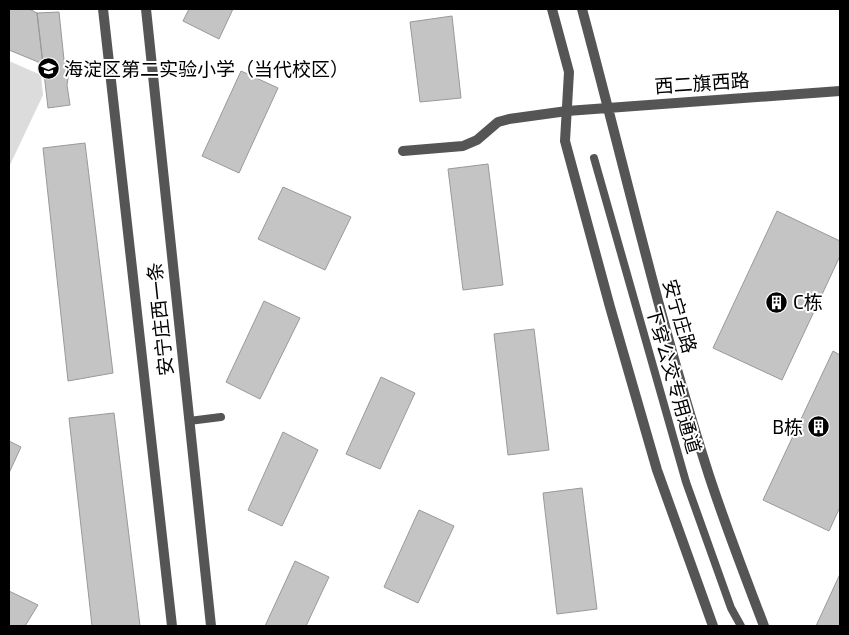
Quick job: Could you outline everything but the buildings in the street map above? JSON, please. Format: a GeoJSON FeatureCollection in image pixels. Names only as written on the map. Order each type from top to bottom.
{"type":"FeatureCollection","features":[{"type":"Feature","properties":{"kind":"street"},"geometry":{"type":"LineString","coordinates":[[103,9],[172,626]]}},
{"type":"Feature","properties":{"kind":"street","name":"安宁庄西一条"},"geometry":{"type":"LineString","coordinates":[[146,9],[211,626]]}},
{"type":"Feature","properties":{"kind":"street"},"geometry":{"type":"LineString","coordinates":[[552,9],[569,72],[565,141],[657,470],[713,626]]}},
{"type":"Feature","properties":{"kind":"street","name":"安宁庄路"},"geometry":{"type":"LineString","coordinates":[[582,9],[662,318],[696,431],[764,626]]}},
{"type":"Feature","properties":{"kind":"street","name":"西二旗西路"},"geometry":{"type":"LineString","coordinates":[[403,151],[463,146],[477,140],[498,122],[567,111],[840,91]]}},
{"type":"Feature","properties":{"kind":"lane","name":"下穿公交专用通道"},"geometry":{"type":"LineString","coordinates":[[594,158],[686,482],[731,608],[735,626]]}},
{"type":"Feature","properties":{"kind":"lane"},"geometry":{"type":"LineString","coordinates":[[189,421],[221,417]]}},
{"type":"Feature","properties":{"kind":"lane","name":"下穿公交专用通道"},"geometry":{"type":"LineString","coordinates":[[731,608],[742,626]]}},
{"type":"Feature","properties":{"kind":"shaded area"},"geometry":{"type":"Polygon","coordinates":[[[9,61],[41,75],[43,95],[9,167],[9,61]]]}},
{"type":"Feature","properties":{"kind":"place","name":"海淀区第二实验小学（当代校区）"},"geometry":{"type":"Point","coordinates":[48,69]}},
{"type":"Feature","properties":{"kind":"place","name":"C栋"},"geometry":{"type":"Point","coordinates":[777,302]}},
{"type":"Feature","properties":{"kind":"place","name":"B栋"},"geometry":{"type":"Point","coordinates":[819,427]}}]}
